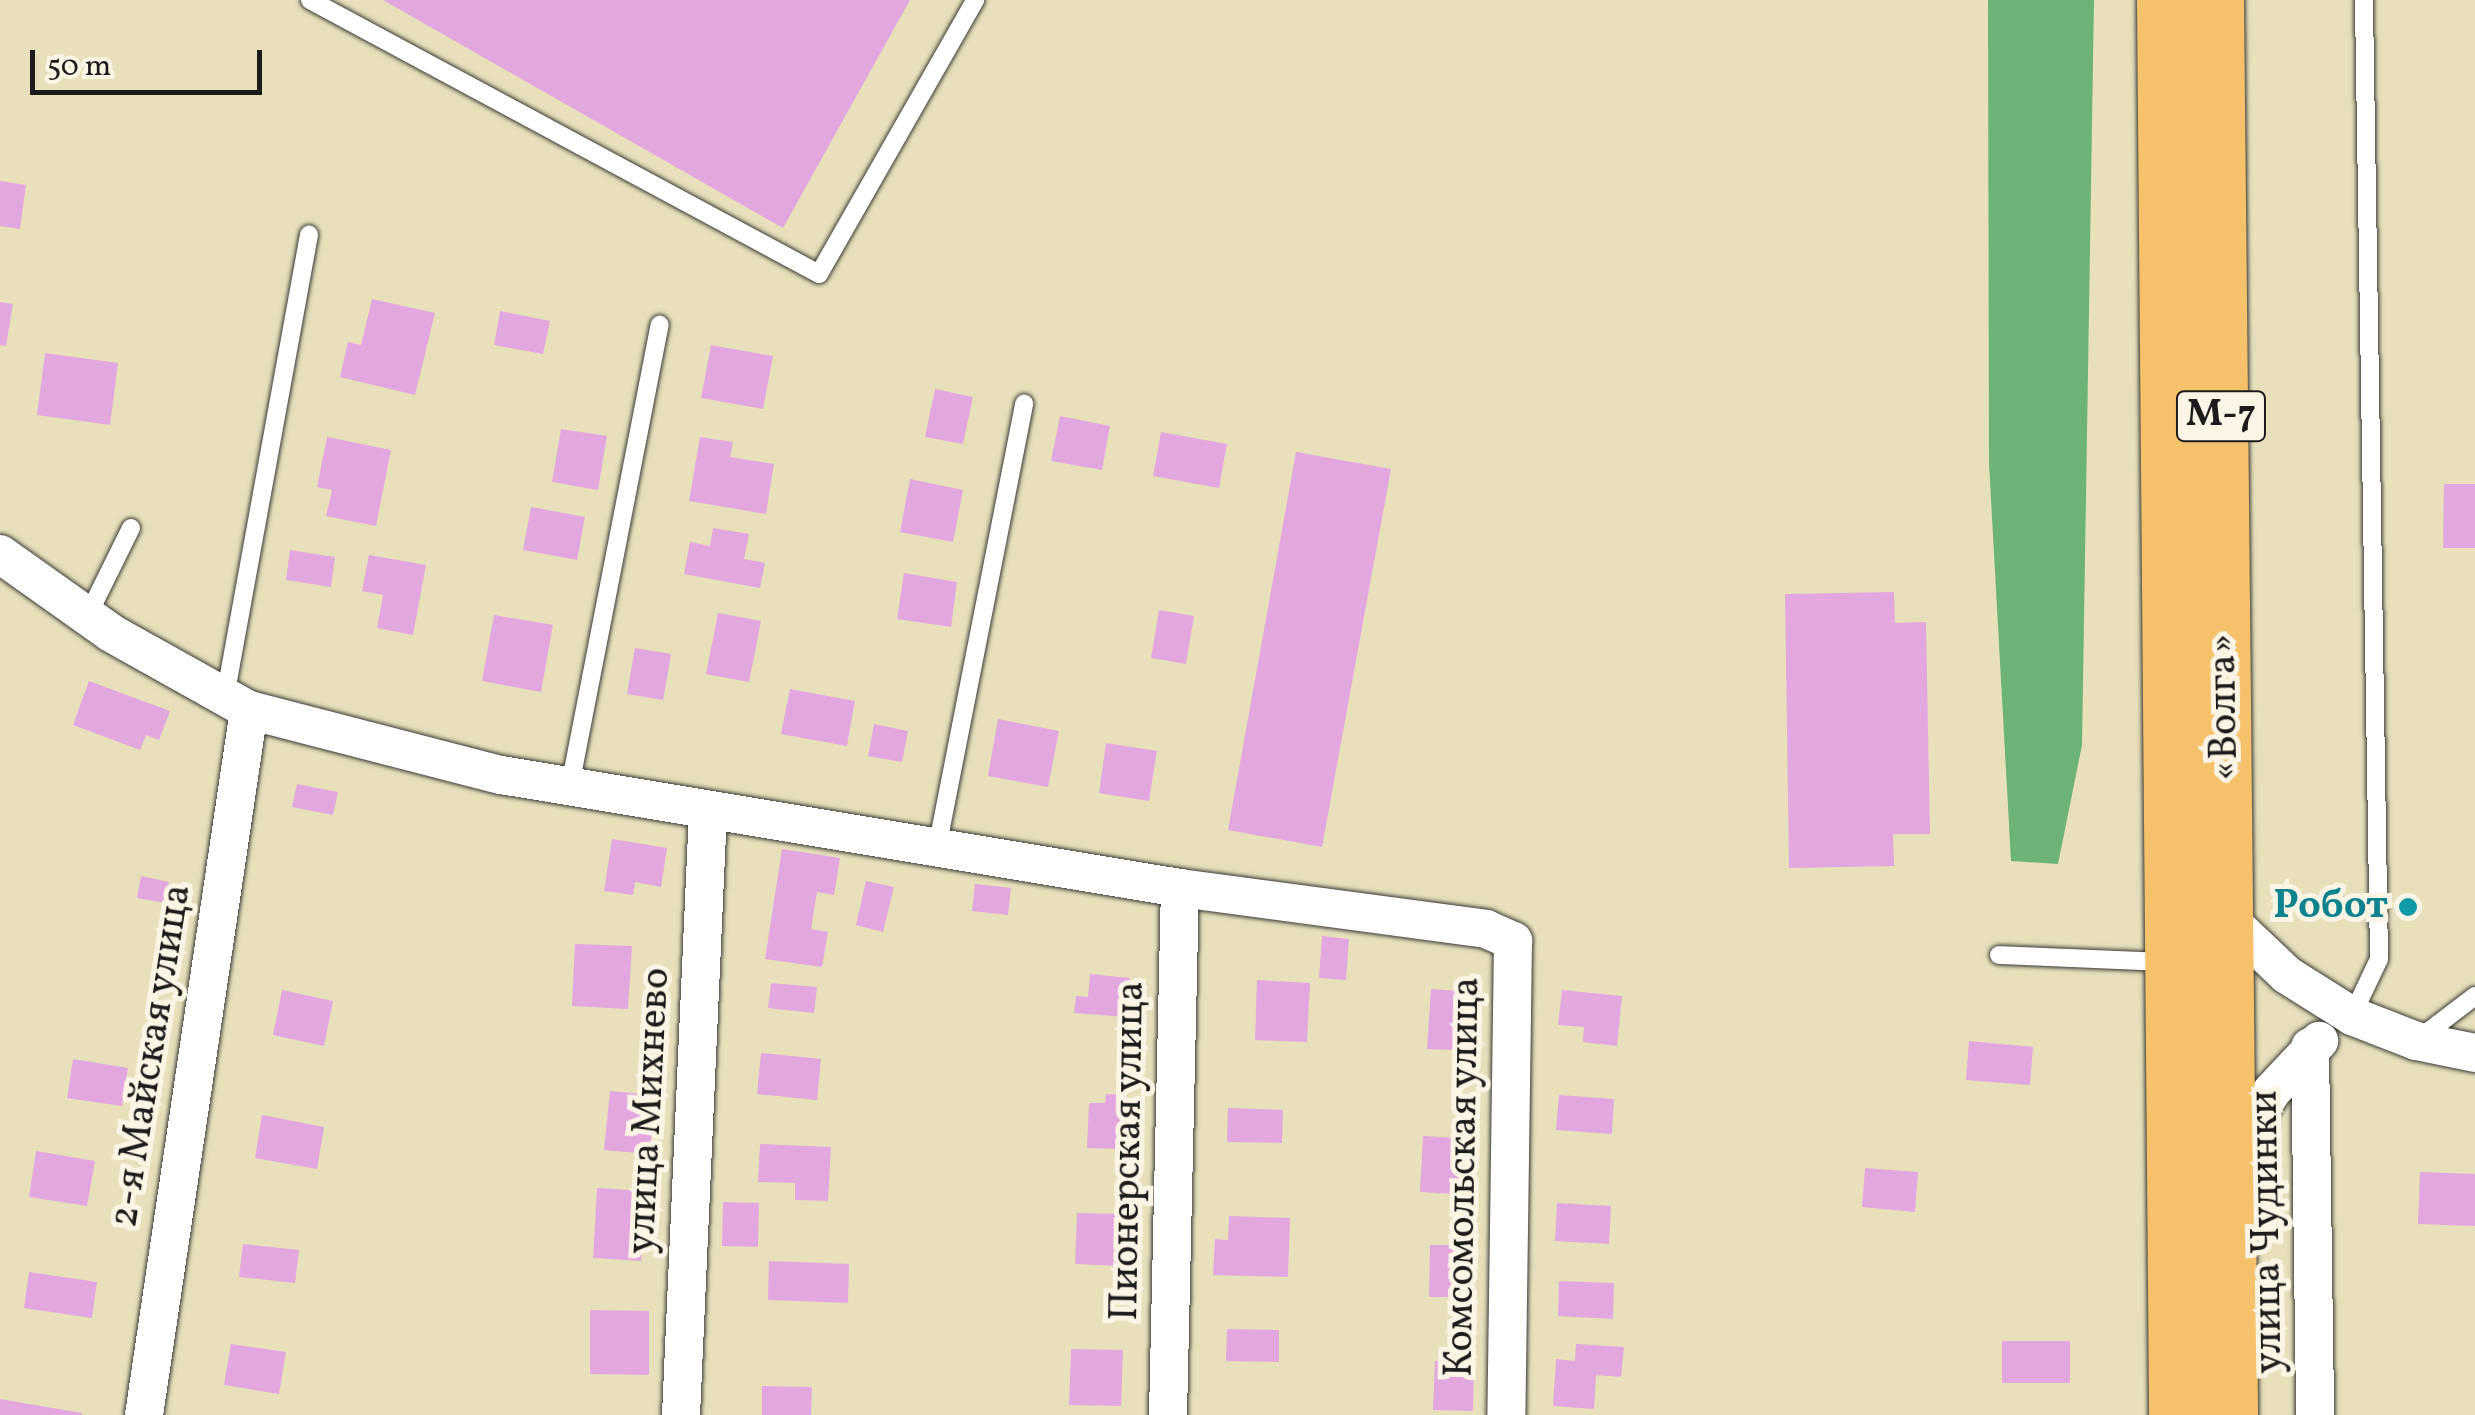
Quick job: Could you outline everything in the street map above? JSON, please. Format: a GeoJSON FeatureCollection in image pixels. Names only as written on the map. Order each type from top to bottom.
{"type":"FeatureCollection","features":[{"type":"Feature","properties":{"kind":"highway","name":"«Волга»"},"geometry":{"type":"LineString","coordinates":[[2164,0],[2176,1415]]}},
{"type":"Feature","properties":{"kind":"highway","name":"«Волга»"},"geometry":{"type":"LineString","coordinates":[[2216,0],[2230,1415]]}},
{"type":"Feature","properties":{"kind":"street"},"geometry":{"type":"LineString","coordinates":[[0,554],[88,615],[237,704],[570,786],[1180,888]]}},
{"type":"Feature","properties":{"kind":"street","name":"2-я Майская улица"},"geometry":{"type":"LineString","coordinates":[[144,1415],[237,704]]}},
{"type":"Feature","properties":{"kind":"street","name":"улица Михнево"},"geometry":{"type":"LineString","coordinates":[[682,1415],[708,810]]}},
{"type":"Feature","properties":{"kind":"street","name":"Комсомольская улица"},"geometry":{"type":"LineString","coordinates":[[1180,888],[1486,930],[1513,941],[1506,1415]]}},
{"type":"Feature","properties":{"kind":"street","name":"Пионерская улица"},"geometry":{"type":"LineString","coordinates":[[1168,1415],[1180,888]]}},
{"type":"Feature","properties":{"kind":"street"},"geometry":{"type":"LineString","coordinates":[[2228,919],[2286,975],[2352,1016],[2416,1041],[2475,1053]]}},
{"type":"Feature","properties":{"kind":"street"},"geometry":{"type":"LineString","coordinates":[[2228,1162],[2272,1091],[2310,1047],[2352,1016]]}},
{"type":"Feature","properties":{"kind":"street","name":"улица Чудинки"},"geometry":{"type":"LineString","coordinates":[[2310,1047],[2315,1415]]}},
{"type":"Feature","properties":{"kind":"lane"},"geometry":{"type":"LineString","coordinates":[[310,0],[819,274],[974,0]]}},
{"type":"Feature","properties":{"kind":"lane"},"geometry":{"type":"LineString","coordinates":[[2352,1016],[2379,959],[2364,0]]}},
{"type":"Feature","properties":{"kind":"lane"},"geometry":{"type":"LineString","coordinates":[[237,704],[310,235]]}},
{"type":"Feature","properties":{"kind":"lane"},"geometry":{"type":"LineString","coordinates":[[570,786],[660,325]]}},
{"type":"Feature","properties":{"kind":"lane"},"geometry":{"type":"LineString","coordinates":[[937,848],[1024,403]]}},
{"type":"Feature","properties":{"kind":"lane"},"geometry":{"type":"LineString","coordinates":[[88,615],[131,528]]}},
{"type":"Feature","properties":{"kind":"lane"},"geometry":{"type":"LineString","coordinates":[[1999,956],[2171,962]]}},
{"type":"Feature","properties":{"kind":"lane"},"geometry":{"type":"LineString","coordinates":[[2416,1041],[2475,996]]}},
{"type":"Feature","properties":{"kind":"green space"},"geometry":{"type":"Polygon","coordinates":[[[1988,0],[2094,0],[2082,745],[2058,864],[2011,861],[1989,463],[1988,0]]]}},
{"type":"Feature","properties":{"kind":"building"},"geometry":{"type":"Polygon","coordinates":[[[383,0],[910,0],[783,228],[383,0]]]}},
{"type":"Feature","properties":{"kind":"building"},"geometry":{"type":"Polygon","coordinates":[[[0,181],[26,185],[20,229],[0,226],[0,181]]]}},
{"type":"Feature","properties":{"kind":"building"},"geometry":{"type":"Polygon","coordinates":[[[372,299],[435,313],[415,395],[340,377],[348,342],[361,345],[372,299]]]}},
{"type":"Feature","properties":{"kind":"building"},"geometry":{"type":"Polygon","coordinates":[[[0,302],[13,304],[6,346],[0,345],[0,302]]]}},
{"type":"Feature","properties":{"kind":"building"},"geometry":{"type":"Polygon","coordinates":[[[500,311],[550,321],[543,354],[494,345],[500,311]]]}},
{"type":"Feature","properties":{"kind":"building"},"geometry":{"type":"Polygon","coordinates":[[[711,345],[773,356],[763,409],[701,398],[711,345]]]}},
{"type":"Feature","properties":{"kind":"building"},"geometry":{"type":"Polygon","coordinates":[[[45,353],[118,363],[110,425],[37,415],[45,353]]]}},
{"type":"Feature","properties":{"kind":"building"},"geometry":{"type":"Polygon","coordinates":[[[935,389],[973,397],[963,444],[925,437],[935,389]]]}},
{"type":"Feature","properties":{"kind":"building"},"geometry":{"type":"Polygon","coordinates":[[[1060,416],[1110,426],[1102,470],[1051,461],[1060,416]]]}},
{"type":"Feature","properties":{"kind":"building"},"geometry":{"type":"Polygon","coordinates":[[[561,429],[607,436],[598,490],[552,482],[561,429]]]}},
{"type":"Feature","properties":{"kind":"building"},"geometry":{"type":"Polygon","coordinates":[[[1161,432],[1227,444],[1219,488],[1153,476],[1161,432]]]}},
{"type":"Feature","properties":{"kind":"building"},"geometry":{"type":"Polygon","coordinates":[[[327,437],[391,450],[376,526],[326,516],[332,490],[317,487],[327,437]]]}},
{"type":"Feature","properties":{"kind":"building"},"geometry":{"type":"Polygon","coordinates":[[[700,437],[733,442],[730,457],[774,464],[766,514],[689,501],[700,437]]]}},
{"type":"Feature","properties":{"kind":"building"},"geometry":{"type":"Polygon","coordinates":[[[1296,452],[1391,469],[1322,847],[1228,830],[1296,452]]]}},
{"type":"Feature","properties":{"kind":"building"},"geometry":{"type":"Polygon","coordinates":[[[910,479],[963,490],[953,542],[900,532],[910,479]]]}},
{"type":"Feature","properties":{"kind":"building"},"geometry":{"type":"Polygon","coordinates":[[[2444,484],[2475,484],[2475,548],[2443,548],[2444,484]]]}},
{"type":"Feature","properties":{"kind":"building"},"geometry":{"type":"Polygon","coordinates":[[[531,507],[585,517],[577,560],[523,550],[531,507]]]}},
{"type":"Feature","properties":{"kind":"building"},"geometry":{"type":"Polygon","coordinates":[[[713,528],[749,534],[744,559],[765,563],[760,588],[684,574],[690,542],[710,546],[713,528]]]}},
{"type":"Feature","properties":{"kind":"building"},"geometry":{"type":"Polygon","coordinates":[[[290,550],[335,557],[331,587],[286,580],[290,550]]]}},
{"type":"Feature","properties":{"kind":"building"},"geometry":{"type":"Polygon","coordinates":[[[369,555],[426,565],[413,635],[377,628],[383,595],[362,591],[369,555]]]}},
{"type":"Feature","properties":{"kind":"building"},"geometry":{"type":"Polygon","coordinates":[[[904,573],[957,582],[951,627],[897,619],[904,573]]]}},
{"type":"Feature","properties":{"kind":"building"},"geometry":{"type":"Polygon","coordinates":[[[1894,592],[1895,623],[1926,622],[1930,834],[1893,834],[1894,866],[1789,868],[1785,594],[1894,592]]]}},
{"type":"Feature","properties":{"kind":"building"},"geometry":{"type":"Polygon","coordinates":[[[1159,610],[1194,616],[1186,664],[1151,658],[1159,610]]]}},
{"type":"Feature","properties":{"kind":"building"},"geometry":{"type":"Polygon","coordinates":[[[718,613],[761,621],[749,682],[706,674],[718,613]]]}},
{"type":"Feature","properties":{"kind":"building"},"geometry":{"type":"Polygon","coordinates":[[[494,615],[553,625],[541,692],[482,681],[494,615]]]}},
{"type":"Feature","properties":{"kind":"building"},"geometry":{"type":"Polygon","coordinates":[[[635,648],[671,654],[663,700],[627,694],[635,648]]]}},
{"type":"Feature","properties":{"kind":"building"},"geometry":{"type":"Polygon","coordinates":[[[89,681],[170,711],[159,740],[146,735],[140,750],[73,725],[89,681]]]}},
{"type":"Feature","properties":{"kind":"building"},"geometry":{"type":"Polygon","coordinates":[[[790,689],[855,701],[847,746],[781,734],[790,689]]]}},
{"type":"Feature","properties":{"kind":"building"},"geometry":{"type":"Polygon","coordinates":[[[998,719],[1059,731],[1048,787],[988,776],[998,719]]]}},
{"type":"Feature","properties":{"kind":"building"},"geometry":{"type":"Polygon","coordinates":[[[874,724],[908,731],[902,762],[868,756],[874,724]]]}},
{"type":"Feature","properties":{"kind":"building"},"geometry":{"type":"Polygon","coordinates":[[[1106,743],[1157,751],[1149,801],[1099,793],[1106,743]]]}},
{"type":"Feature","properties":{"kind":"building"},"geometry":{"type":"Polygon","coordinates":[[[297,784],[338,792],[333,815],[292,807],[297,784]]]}},
{"type":"Feature","properties":{"kind":"building"},"geometry":{"type":"Polygon","coordinates":[[[612,839],[667,848],[661,887],[635,882],[633,895],[604,891],[612,839]]]}},
{"type":"Feature","properties":{"kind":"building"},"geometry":{"type":"Polygon","coordinates":[[[782,849],[840,858],[834,895],[817,892],[811,929],[828,932],[822,967],[765,959],[782,849]]]}},
{"type":"Feature","properties":{"kind":"building"},"geometry":{"type":"Polygon","coordinates":[[[141,876],[169,882],[165,903],[137,898],[141,876]]]}},
{"type":"Feature","properties":{"kind":"building"},"geometry":{"type":"Polygon","coordinates":[[[866,881],[894,887],[883,932],[856,925],[866,881]]]}},
{"type":"Feature","properties":{"kind":"building"},"geometry":{"type":"Polygon","coordinates":[[[975,884],[1011,888],[1008,915],[972,911],[975,884]]]}},
{"type":"Feature","properties":{"kind":"building"},"geometry":{"type":"Polygon","coordinates":[[[1322,936],[1349,939],[1346,980],[1319,978],[1322,936]]]}},
{"type":"Feature","properties":{"kind":"building"},"geometry":{"type":"Polygon","coordinates":[[[575,944],[632,946],[628,1009],[572,1006],[575,944]]]}},
{"type":"Feature","properties":{"kind":"building"},"geometry":{"type":"Polygon","coordinates":[[[1090,974],[1130,978],[1127,1017],[1074,1013],[1076,996],[1088,997],[1090,974]]]}},
{"type":"Feature","properties":{"kind":"building"},"geometry":{"type":"Polygon","coordinates":[[[1257,980],[1310,983],[1307,1042],[1255,1040],[1257,980]]]}},
{"type":"Feature","properties":{"kind":"building"},"geometry":{"type":"Polygon","coordinates":[[[771,983],[817,987],[814,1013],[768,1008],[771,983]]]}},
{"type":"Feature","properties":{"kind":"building"},"geometry":{"type":"Polygon","coordinates":[[[1431,989],[1474,992],[1471,1041],[1455,1040],[1455,1050],[1427,1049],[1431,989]]]}},
{"type":"Feature","properties":{"kind":"building"},"geometry":{"type":"Polygon","coordinates":[[[282,990],[333,1001],[324,1046],[273,1035],[282,990]]]}},
{"type":"Feature","properties":{"kind":"building"},"geometry":{"type":"Polygon","coordinates":[[[1562,990],[1622,996],[1617,1046],[1583,1042],[1584,1027],[1558,1025],[1562,990]]]}},
{"type":"Feature","properties":{"kind":"building"},"geometry":{"type":"Polygon","coordinates":[[[1969,1041],[2033,1047],[2030,1085],[1966,1080],[1969,1041]]]}},
{"type":"Feature","properties":{"kind":"building"},"geometry":{"type":"Polygon","coordinates":[[[761,1053],[821,1059],[817,1100],[757,1094],[761,1053]]]}},
{"type":"Feature","properties":{"kind":"building"},"geometry":{"type":"Polygon","coordinates":[[[73,1059],[128,1068],[122,1106],[67,1098],[73,1059]]]}},
{"type":"Feature","properties":{"kind":"building"},"geometry":{"type":"Polygon","coordinates":[[[610,1091],[655,1095],[650,1154],[604,1150],[610,1091]]]}},
{"type":"Feature","properties":{"kind":"building"},"geometry":{"type":"Polygon","coordinates":[[[1106,1094],[1127,1095],[1125,1149],[1087,1148],[1089,1103],[1105,1103],[1106,1094]]]}},
{"type":"Feature","properties":{"kind":"building"},"geometry":{"type":"Polygon","coordinates":[[[1559,1095],[1614,1099],[1612,1134],[1556,1130],[1559,1095]]]}},
{"type":"Feature","properties":{"kind":"building"},"geometry":{"type":"Polygon","coordinates":[[[1228,1108],[1283,1110],[1282,1143],[1227,1142],[1228,1108]]]}},
{"type":"Feature","properties":{"kind":"building"},"geometry":{"type":"Polygon","coordinates":[[[262,1115],[324,1127],[317,1169],[255,1158],[262,1115]]]}},
{"type":"Feature","properties":{"kind":"building"},"geometry":{"type":"Polygon","coordinates":[[[1423,1136],[1475,1139],[1471,1195],[1420,1192],[1423,1136]]]}},
{"type":"Feature","properties":{"kind":"building"},"geometry":{"type":"Polygon","coordinates":[[[760,1144],[831,1147],[828,1201],[795,1200],[795,1183],[758,1182],[760,1144]]]}},
{"type":"Feature","properties":{"kind":"building"},"geometry":{"type":"Polygon","coordinates":[[[36,1151],[95,1161],[87,1206],[29,1197],[36,1151]]]}},
{"type":"Feature","properties":{"kind":"building"},"geometry":{"type":"Polygon","coordinates":[[[1865,1168],[1918,1172],[1915,1212],[1862,1207],[1865,1168]]]}},
{"type":"Feature","properties":{"kind":"building"},"geometry":{"type":"Polygon","coordinates":[[[2420,1172],[2475,1174],[2475,1226],[2418,1224],[2420,1172]]]}},
{"type":"Feature","properties":{"kind":"building"},"geometry":{"type":"Polygon","coordinates":[[[597,1188],[646,1191],[641,1261],[593,1258],[597,1188]]]}},
{"type":"Feature","properties":{"kind":"building"},"geometry":{"type":"Polygon","coordinates":[[[723,1202],[759,1203],[758,1247],[722,1246],[723,1202]]]}},
{"type":"Feature","properties":{"kind":"building"},"geometry":{"type":"Polygon","coordinates":[[[1557,1203],[1611,1206],[1609,1244],[1555,1241],[1557,1203]]]}},
{"type":"Feature","properties":{"kind":"building"},"geometry":{"type":"Polygon","coordinates":[[[1077,1213],[1123,1214],[1121,1266],[1075,1264],[1077,1213]]]}},
{"type":"Feature","properties":{"kind":"building"},"geometry":{"type":"Polygon","coordinates":[[[1229,1216],[1290,1218],[1288,1277],[1213,1275],[1215,1239],[1228,1240],[1229,1216]]]}},
{"type":"Feature","properties":{"kind":"building"},"geometry":{"type":"Polygon","coordinates":[[[243,1244],[299,1250],[295,1283],[239,1277],[243,1244]]]}},
{"type":"Feature","properties":{"kind":"building"},"geometry":{"type":"Polygon","coordinates":[[[1430,1245],[1471,1245],[1470,1297],[1429,1297],[1430,1245]]]}},
{"type":"Feature","properties":{"kind":"building"},"geometry":{"type":"Polygon","coordinates":[[[769,1261],[849,1264],[848,1303],[768,1300],[769,1261]]]}},
{"type":"Feature","properties":{"kind":"building"},"geometry":{"type":"Polygon","coordinates":[[[29,1272],[97,1282],[92,1318],[24,1308],[29,1272]]]}},
{"type":"Feature","properties":{"kind":"building"},"geometry":{"type":"Polygon","coordinates":[[[1559,1281],[1614,1283],[1613,1319],[1558,1316],[1559,1281]]]}},
{"type":"Feature","properties":{"kind":"building"},"geometry":{"type":"Polygon","coordinates":[[[590,1310],[649,1311],[649,1375],[590,1374],[590,1310]]]}},
{"type":"Feature","properties":{"kind":"building"},"geometry":{"type":"Polygon","coordinates":[[[1227,1329],[1279,1330],[1279,1362],[1226,1361],[1227,1329]]]}},
{"type":"Feature","properties":{"kind":"building"},"geometry":{"type":"Polygon","coordinates":[[[2002,1341],[2070,1341],[2070,1383],[2002,1383],[2002,1341]]]}},
{"type":"Feature","properties":{"kind":"building"},"geometry":{"type":"Polygon","coordinates":[[[231,1344],[286,1352],[279,1394],[224,1385],[231,1344]]]}},
{"type":"Feature","properties":{"kind":"building"},"geometry":{"type":"Polygon","coordinates":[[[1576,1344],[1624,1347],[1621,1377],[1596,1375],[1594,1409],[1553,1406],[1556,1359],[1575,1361],[1576,1344]]]}},
{"type":"Feature","properties":{"kind":"building"},"geometry":{"type":"Polygon","coordinates":[[[1071,1349],[1123,1350],[1121,1406],[1069,1405],[1071,1349]]]}},
{"type":"Feature","properties":{"kind":"building"},"geometry":{"type":"Polygon","coordinates":[[[1435,1361],[1474,1362],[1473,1411],[1433,1410],[1435,1361]]]}},
{"type":"Feature","properties":{"kind":"building"},"geometry":{"type":"Polygon","coordinates":[[[762,1386],[812,1387],[811,1415],[762,1415],[762,1386]]]}},
{"type":"Feature","properties":{"kind":"building"},"geometry":{"type":"Polygon","coordinates":[[[0,1399],[82,1413],[82,1415],[0,1415],[0,1399]]]}},
{"type":"Feature","properties":{"kind":"place","name":"Робот"},"geometry":{"type":"Point","coordinates":[2408,907]}}]}
